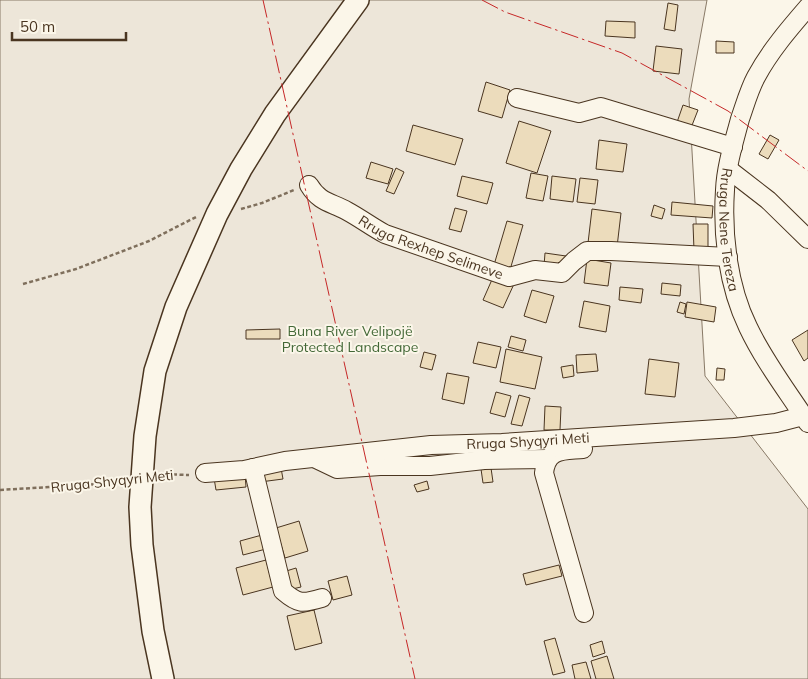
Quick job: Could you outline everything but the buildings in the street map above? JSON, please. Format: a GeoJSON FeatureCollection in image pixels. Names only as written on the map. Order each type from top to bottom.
{"type":"FeatureCollection","features":[{"type":"Feature","properties":{"kind":"main road"},"geometry":{"type":"LineString","coordinates":[[163,679],[153,632],[142,545],[140,507],[145,436],[155,371],[176,307],[216,214],[275,114],[358,0]]}},
{"type":"Feature","properties":{"kind":"street","name":"Rruga Nene Tereza"},"geometry":{"type":"LineString","coordinates":[[806,420],[763,355],[747,326],[737,299],[728,257],[725,189],[733,147],[747,98],[756,78],[773,49],[808,7]]}},
{"type":"Feature","properties":{"kind":"street"},"geometry":{"type":"LineString","coordinates":[[517,98],[580,113],[601,107],[733,147]]}},
{"type":"Feature","properties":{"kind":"street"},"geometry":{"type":"LineString","coordinates":[[728,169],[768,200],[808,239]]}},
{"type":"Feature","properties":{"kind":"street","name":"Rruga Rexhep Selimeve"},"geometry":{"type":"LineString","coordinates":[[309,185],[314,194],[326,203],[348,211],[366,224],[385,234],[509,277],[535,270],[562,273],[587,251],[728,257]]}},
{"type":"Feature","properties":{"kind":"street","name":"Rruga Shyqyri Meti"},"geometry":{"type":"LineString","coordinates":[[205,473],[253,468],[285,461],[431,445],[502,443],[734,428],[806,420]]}},
{"type":"Feature","properties":{"kind":"street"},"geometry":{"type":"LineString","coordinates":[[584,612],[544,472],[549,456],[562,451],[762,434],[771,431],[776,423]]}},
{"type":"Feature","properties":{"kind":"street"},"geometry":{"type":"LineString","coordinates":[[314,458],[338,469],[380,466],[430,466],[478,460],[547,459]]}},
{"type":"Feature","properties":{"kind":"street"},"geometry":{"type":"LineString","coordinates":[[253,468],[283,591],[296,601],[313,601],[322,598]]}},
{"type":"Feature","properties":{"kind":"path"},"geometry":{"type":"LineString","coordinates":[[237,210],[262,203],[309,185]]}},
{"type":"Feature","properties":{"kind":"path"},"geometry":{"type":"LineString","coordinates":[[23,284],[76,269],[149,241],[181,224]]}},
{"type":"Feature","properties":{"kind":"path","name":"Rruga Shyqyri Meti"},"geometry":{"type":"LineString","coordinates":[[0,490],[116,483],[141,475],[168,473],[189,476],[205,473]]}},
{"type":"Feature","properties":{"kind":"green space","name":"Buna River Velipojë Protected Landscape"},"geometry":{"type":"Polygon","coordinates":[[[0,0],[707,0],[689,99],[705,376],[808,509],[808,679],[0,679],[0,0]]]}},
{"type":"Feature","properties":{"kind":"power"},"geometry":{"type":"LineString","coordinates":[[263,0],[415,679]]}},
{"type":"Feature","properties":{"kind":"power"},"geometry":{"type":"LineString","coordinates":[[482,0],[505,12],[622,53],[728,111],[808,171]]}}]}
